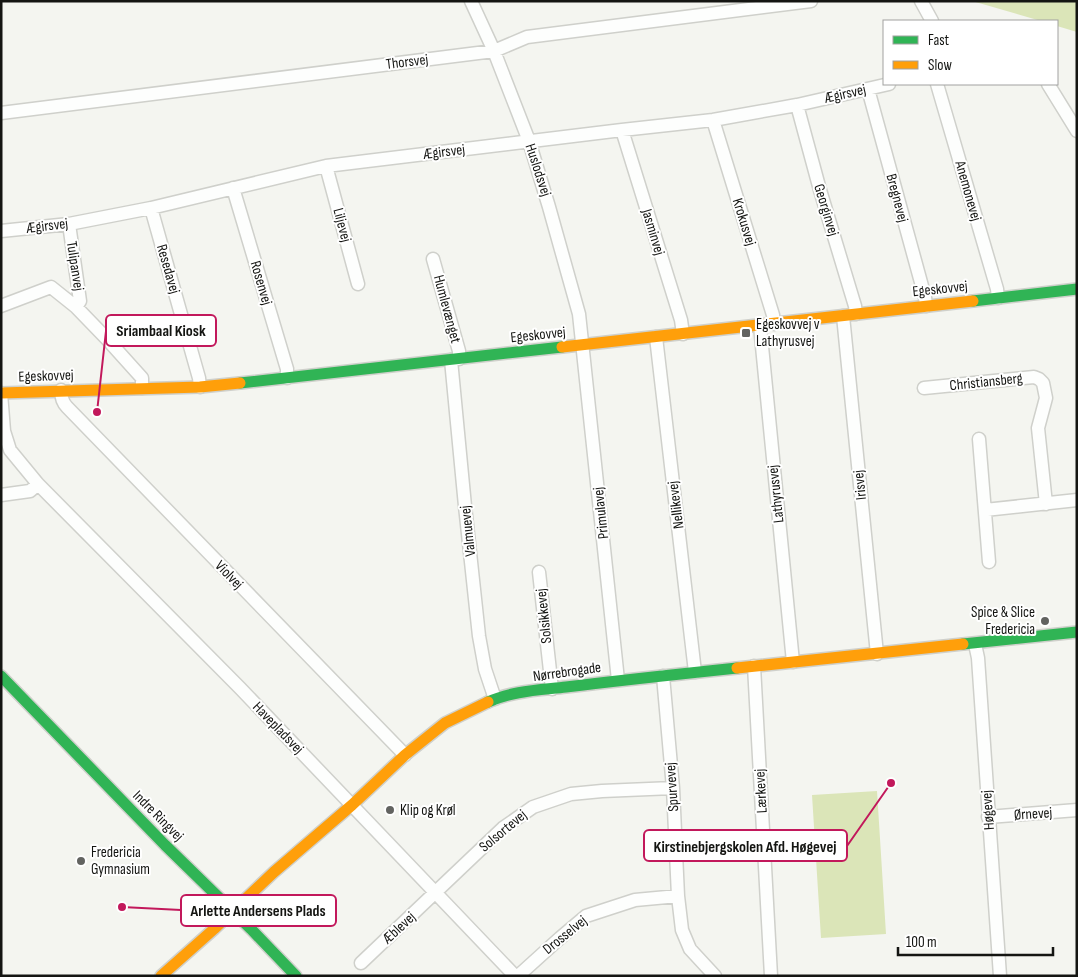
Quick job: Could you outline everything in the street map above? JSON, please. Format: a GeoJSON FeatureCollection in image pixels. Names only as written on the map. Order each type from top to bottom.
{"type":"FeatureCollection","features":[{"type":"Feature","properties":{"kind":"street","name":"Huslodsvej"},"geometry":{"type":"LineString","coordinates":[[471,1],[494,51],[529,141],[580,314],[584,345]]}},
{"type":"Feature","properties":{"kind":"street","name":"Thorsvej"},"geometry":{"type":"LineString","coordinates":[[1,113],[494,51],[527,37],[811,1]]}},
{"type":"Feature","properties":{"kind":"street"},"geometry":{"type":"LineString","coordinates":[[921,1],[931,20]]}},
{"type":"Feature","properties":{"kind":"street","name":"Ægirsvej"},"geometry":{"type":"LineString","coordinates":[[1,231],[68,224],[151,208],[326,166],[713,120],[797,105],[885,85]]}},
{"type":"Feature","properties":{"kind":"street","name":"Anemonevej"},"geometry":{"type":"LineString","coordinates":[[937,85],[997,289],[998,298]]}},
{"type":"Feature","properties":{"kind":"street"},"geometry":{"type":"LineString","coordinates":[[1049,85],[1077,131]]}},
{"type":"Feature","properties":{"kind":"street","name":"Bregnevej"},"geometry":{"type":"LineString","coordinates":[[868,89],[926,306]]}},
{"type":"Feature","properties":{"kind":"street","name":"Georginvej"},"geometry":{"type":"LineString","coordinates":[[797,105],[855,306],[849,315]]}},
{"type":"Feature","properties":{"kind":"street","name":"Krokusvej"},"geometry":{"type":"LineString","coordinates":[[713,120],[773,315],[774,324]]}},
{"type":"Feature","properties":{"kind":"street","name":"Jasminvej"},"geometry":{"type":"LineString","coordinates":[[622,130],[681,320],[683,334]]}},
{"type":"Feature","properties":{"kind":"street","name":"Liljevej"},"geometry":{"type":"LineString","coordinates":[[326,166],[358,284]]}},
{"type":"Feature","properties":{"kind":"street","name":"Rosenvej"},"geometry":{"type":"LineString","coordinates":[[233,188],[288,378]]}},
{"type":"Feature","properties":{"kind":"street","name":"Resedavej"},"geometry":{"type":"LineString","coordinates":[[151,208],[200,388]]}},
{"type":"Feature","properties":{"kind":"street","name":"Tulipanvej"},"geometry":{"type":"LineString","coordinates":[[68,224],[80,301],[76,307]]}},
{"type":"Feature","properties":{"kind":"street","name":"Humlevænget"},"geometry":{"type":"LineString","coordinates":[[433,259],[458,351],[455,360]]}},
{"type":"Feature","properties":{"kind":"street"},"geometry":{"type":"LineString","coordinates":[[1,306],[51,287],[76,307],[106,338],[142,378],[142,388]]}},
{"type":"Feature","properties":{"kind":"street","name":"Egeskovvej"},"geometry":{"type":"LineString","coordinates":[[1,393],[200,388],[1077,289]]}},
{"type":"Feature","properties":{"kind":"street","name":"Irisvej"},"geometry":{"type":"LineString","coordinates":[[849,315],[877,654]]}},
{"type":"Feature","properties":{"kind":"street","name":"Lathyrusvej"},"geometry":{"type":"LineString","coordinates":[[760,326],[793,662]]}},
{"type":"Feature","properties":{"kind":"street","name":"Nellikevej"},"geometry":{"type":"LineString","coordinates":[[656,337],[695,672]]}},
{"type":"Feature","properties":{"kind":"street","name":"Primulavej"},"geometry":{"type":"LineString","coordinates":[[584,345],[618,680]]}},
{"type":"Feature","properties":{"kind":"street","name":"Valmuevej"},"geometry":{"type":"LineString","coordinates":[[455,360],[465,506],[479,636],[485,669],[495,699]]}},
{"type":"Feature","properties":{"kind":"street","name":"Christiansberg"},"geometry":{"type":"LineString","coordinates":[[924,388],[1034,377],[1039,379],[1043,383],[1046,398],[1038,428],[1046,504]]}},
{"type":"Feature","properties":{"kind":"street","name":"Violvej"},"geometry":{"type":"LineString","coordinates":[[61,390],[63,403],[405,755]]}},
{"type":"Feature","properties":{"kind":"street","name":"Havepladsvej"},"geometry":{"type":"LineString","coordinates":[[1,393],[3,431],[10,450],[38,484],[233,681],[517,976]]}},
{"type":"Feature","properties":{"kind":"street"},"geometry":{"type":"LineString","coordinates":[[979,439],[989,562]]}},
{"type":"Feature","properties":{"kind":"street"},"geometry":{"type":"LineString","coordinates":[[1,495],[30,491],[38,484]]}},
{"type":"Feature","properties":{"kind":"street"},"geometry":{"type":"LineString","coordinates":[[985,510],[1077,500]]}},
{"type":"Feature","properties":{"kind":"street","name":"Solsikkevej"},"geometry":{"type":"LineString","coordinates":[[539,572],[552,689]]}},
{"type":"Feature","properties":{"kind":"street","name":"Nørrebrogade"},"geometry":{"type":"LineString","coordinates":[[161,976],[405,755],[445,723],[495,699],[521,693],[618,680],[1077,632]]}},
{"type":"Feature","properties":{"kind":"street","name":"Høgevej"},"geometry":{"type":"LineString","coordinates":[[975,644],[1000,976]]}},
{"type":"Feature","properties":{"kind":"street","name":"Lærkevej"},"geometry":{"type":"LineString","coordinates":[[754,666],[771,976]]}},
{"type":"Feature","properties":{"kind":"street","name":"Indre Ringvej"},"geometry":{"type":"LineString","coordinates":[[1,676],[165,845],[296,976]]}},
{"type":"Feature","properties":{"kind":"street","name":"Spurvevej"},"geometry":{"type":"LineString","coordinates":[[663,676],[673,788],[678,896],[682,930],[690,949],[715,976]]}},
{"type":"Feature","properties":{"kind":"street","name":"Solsortevej"},"geometry":{"type":"LineString","coordinates":[[436,892],[503,828],[532,807],[571,794],[673,788]]}},
{"type":"Feature","properties":{"kind":"street","name":"Ørnevej"},"geometry":{"type":"LineString","coordinates":[[988,817],[1077,810]]}},
{"type":"Feature","properties":{"kind":"street","name":"Æblevej"},"geometry":{"type":"LineString","coordinates":[[361,963],[436,892]]}},
{"type":"Feature","properties":{"kind":"street","name":"Drosselvej"},"geometry":{"type":"LineString","coordinates":[[517,976],[586,916],[634,900],[678,896]]}},
{"type":"Feature","properties":{"kind":"green space"},"geometry":{"type":"Polygon","coordinates":[[[972,1],[1077,1],[1077,32],[1058,26],[1058,20],[1038,20],[972,1]]]}},
{"type":"Feature","properties":{"kind":"green space"},"geometry":{"type":"Polygon","coordinates":[[[877,791],[886,934],[821,938],[812,795],[877,791]]]}},
{"type":"Feature","properties":{"kind":"traffic: fast"},"geometry":{"type":"LineString","coordinates":[[973,301],[1077,289]]}},
{"type":"Feature","properties":{"kind":"traffic: fast"},"geometry":{"type":"LineString","coordinates":[[240,383],[562,347]]}},
{"type":"Feature","properties":{"kind":"traffic: fast"},"geometry":{"type":"LineString","coordinates":[[963,644],[1077,632]]}},
{"type":"Feature","properties":{"kind":"traffic: fast"},"geometry":{"type":"LineString","coordinates":[[488,702],[506,695],[526,692],[737,668]]}},
{"type":"Feature","properties":{"kind":"traffic: fast"},"geometry":{"type":"LineString","coordinates":[[1,676],[165,845],[296,976]]}},
{"type":"Feature","properties":{"kind":"traffic: slow"},"geometry":{"type":"LineString","coordinates":[[562,347],[973,301]]}},
{"type":"Feature","properties":{"kind":"traffic: slow"},"geometry":{"type":"LineString","coordinates":[[1,393],[200,387],[240,383]]}},
{"type":"Feature","properties":{"kind":"traffic: slow"},"geometry":{"type":"LineString","coordinates":[[737,668],[963,644]]}},
{"type":"Feature","properties":{"kind":"traffic: slow"},"geometry":{"type":"LineString","coordinates":[[161,976],[405,755],[445,723],[488,702]]}},
{"type":"Feature","properties":{"kind":"place","name":"Egeskovvej v Lathyrusvej"},"geometry":{"type":"Point","coordinates":[746,333]}},
{"type":"Feature","properties":{"kind":"place","name":"Sriambaal Kiosk"},"geometry":{"type":"Point","coordinates":[97,412]}},
{"type":"Feature","properties":{"kind":"place","name":"Spice & Slice Fredericia"},"geometry":{"type":"Point","coordinates":[1045,621]}},
{"type":"Feature","properties":{"kind":"place","name":"Kirstinebjergskolen Afd. Høgevej"},"geometry":{"type":"Point","coordinates":[891,783]}},
{"type":"Feature","properties":{"kind":"place","name":"Klip og Krøl"},"geometry":{"type":"Point","coordinates":[390,810]}},
{"type":"Feature","properties":{"kind":"place","name":"Fredericia Gymnasium"},"geometry":{"type":"Point","coordinates":[81,861]}},
{"type":"Feature","properties":{"kind":"place","name":"Arlette Andersens Plads"},"geometry":{"type":"Point","coordinates":[122,907]}}]}
